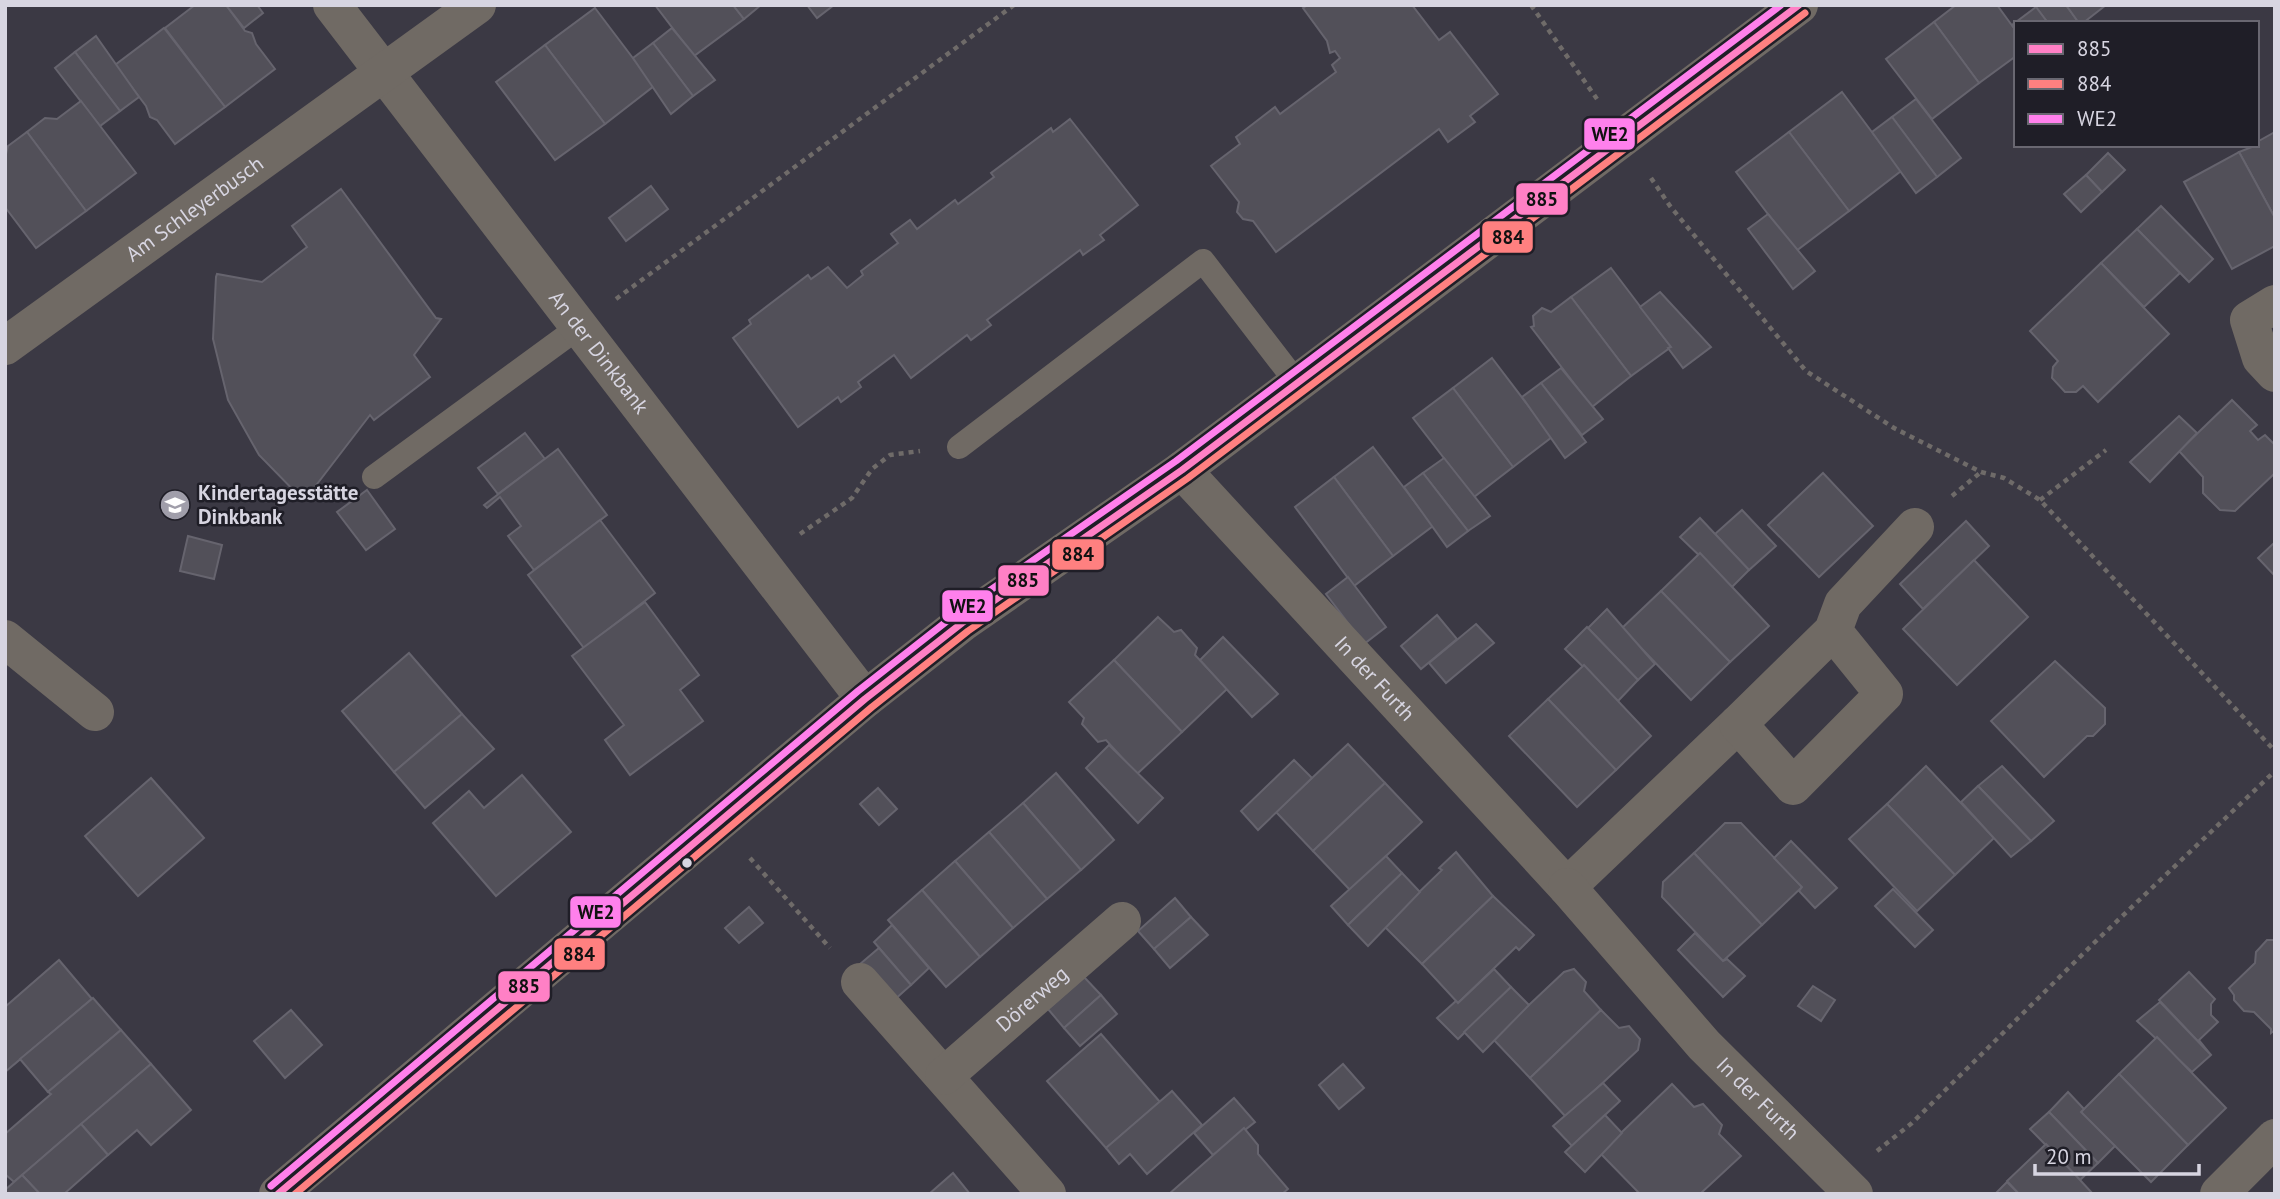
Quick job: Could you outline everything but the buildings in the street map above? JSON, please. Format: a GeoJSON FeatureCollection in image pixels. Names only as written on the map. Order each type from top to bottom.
{"type":"FeatureCollection","features":[{"type":"Feature","properties":{"kind":"street","name":"An der Dinkbank"},"geometry":{"type":"LineString","coordinates":[[332,5],[865,699]]}},
{"type":"Feature","properties":{"kind":"street","name":"Am Schleyerbusch"},"geometry":{"type":"LineString","coordinates":[[5,346],[477,5]]}},
{"type":"Feature","properties":{"kind":"street"},"geometry":{"type":"LineString","coordinates":[[278,1194],[865,699],[962,623],[1182,470],[1798,5]]}},
{"type":"Feature","properties":{"kind":"street"},"geometry":{"type":"LineString","coordinates":[[2275,304],[2249,320],[2261,358],[2275,373]]}},
{"type":"Feature","properties":{"kind":"street","name":"In der Furth"},"geometry":{"type":"LineString","coordinates":[[1182,470],[1567,887],[1704,1045],[1848,1187]]}},
{"type":"Feature","properties":{"kind":"street"},"geometry":{"type":"LineString","coordinates":[[1567,887],[1833,631],[1843,604],[1914,527]]}},
{"type":"Feature","properties":{"kind":"street"},"geometry":{"type":"LineString","coordinates":[[1738,724],[1793,786],[1884,694],[1833,631]]}},
{"type":"Feature","properties":{"kind":"street"},"geometry":{"type":"LineString","coordinates":[[5,639],[94,712]]}},
{"type":"Feature","properties":{"kind":"street","name":"Dörerweg"},"geometry":{"type":"LineString","coordinates":[[944,1076],[1122,921]]}},
{"type":"Feature","properties":{"kind":"street"},"geometry":{"type":"LineString","coordinates":[[860,982],[1047,1194]]}},
{"type":"Feature","properties":{"kind":"street"},"geometry":{"type":"LineString","coordinates":[[2218,1194],[2275,1138]]}},
{"type":"Feature","properties":{"kind":"lane"},"geometry":{"type":"LineString","coordinates":[[959,447],[1203,261],[1297,383]]}},
{"type":"Feature","properties":{"kind":"lane"},"geometry":{"type":"LineString","coordinates":[[374,477],[579,327]]}},
{"type":"Feature","properties":{"kind":"path"},"geometry":{"type":"LineString","coordinates":[[579,327],[1014,5]]}},
{"type":"Feature","properties":{"kind":"path"},"geometry":{"type":"LineString","coordinates":[[1531,5],[1670,206],[1806,371],[1894,428],[1981,472],[2004,478],[2040,500],[2275,751]]}},
{"type":"Feature","properties":{"kind":"path"},"geometry":{"type":"LineString","coordinates":[[760,562],[852,498],[872,469],[890,455],[959,447]]}},
{"type":"Feature","properties":{"kind":"path"},"geometry":{"type":"LineString","coordinates":[[2040,500],[2106,450]]}},
{"type":"Feature","properties":{"kind":"path"},"geometry":{"type":"LineString","coordinates":[[1848,1187],[2094,943],[2275,771]]}},
{"type":"Feature","properties":{"kind":"path"},"geometry":{"type":"LineString","coordinates":[[719,824],[860,982]]}},
{"type":"Feature","properties":{"kind":"transit line","name":"WE2"},"geometry":{"type":"LineString","coordinates":[[271,1186],[858,691],[956,614],[1176,461],[1781,5]]}},
{"type":"Feature","properties":{"kind":"transit line","name":"885"},"geometry":{"type":"LineString","coordinates":[[278,1194],[865,699],[962,623],[1182,470],[1799,5]]}},
{"type":"Feature","properties":{"kind":"transit line","name":"884"},"geometry":{"type":"LineString","coordinates":[[295,1194],[872,707],[968,631],[1188,478],[1805,13]]}},
{"type":"Feature","properties":{"kind":"place","name":"Kindertagesstätte Dinkbank"},"geometry":{"type":"Point","coordinates":[175,505]}}]}
